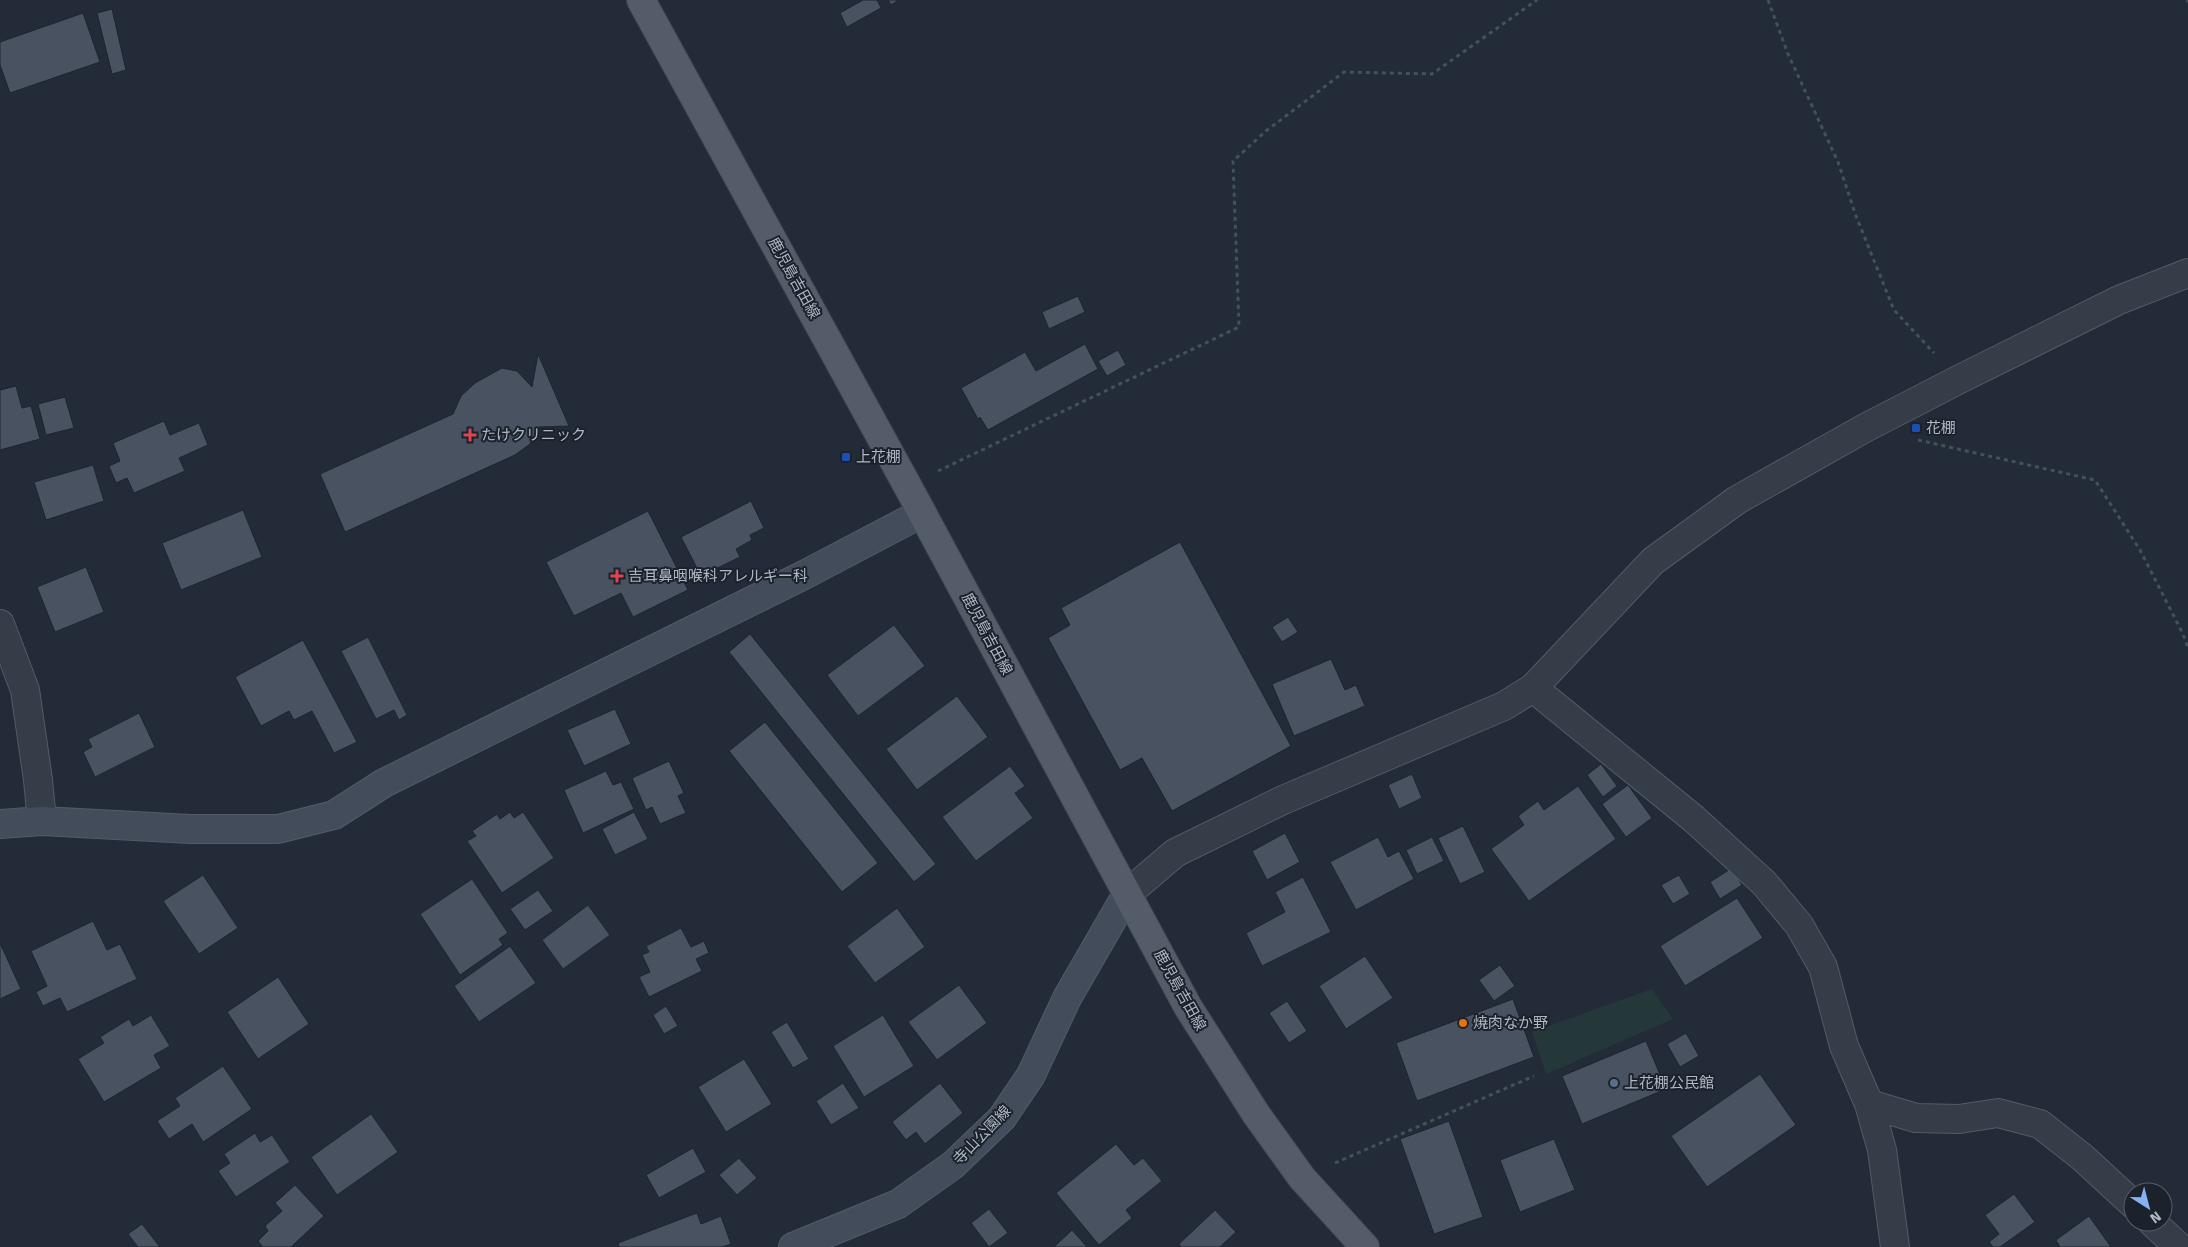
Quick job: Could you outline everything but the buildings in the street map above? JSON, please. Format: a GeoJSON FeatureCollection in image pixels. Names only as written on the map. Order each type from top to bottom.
{"type":"FeatureCollection","features":[{"type":"Feature","properties":{"kind":"main road","name":"鹿児島吉田線"},"geometry":{"type":"LineString","coordinates":[[641,0],[907,485],[1200,1027],[1256,1114],[1302,1178],[1365,1247]]}},
{"type":"Feature","properties":{"kind":"street"},"geometry":{"type":"LineString","coordinates":[[1127,894],[1175,853],[1283,800],[1504,706],[1533,688],[1653,561],[1737,500],[1865,428],[1958,380],[2119,300],[2188,273]]}},
{"type":"Feature","properties":{"kind":"street"},"geometry":{"type":"LineString","coordinates":[[0,824],[42,821],[190,829],[278,828],[334,815],[384,783],[922,514]]}},
{"type":"Feature","properties":{"kind":"street"},"geometry":{"type":"LineString","coordinates":[[0,624],[25,690],[42,821]]}},
{"type":"Feature","properties":{"kind":"street"},"geometry":{"type":"LineString","coordinates":[[1533,688],[1694,819],[1764,883],[1799,925],[1823,967],[1844,1046],[1869,1104],[1882,1150],[1895,1247]]}},
{"type":"Feature","properties":{"kind":"street","name":"寺山公園線"},"geometry":{"type":"LineString","coordinates":[[793,1247],[898,1204],[953,1165],[1002,1118],[1031,1075],[1066,998],[1127,894]]}},
{"type":"Feature","properties":{"kind":"street"},"geometry":{"type":"LineString","coordinates":[[1869,1104],[1916,1118],[1959,1119],[1998,1113],[2040,1124],[2082,1157],[2123,1195]]}},
{"type":"Feature","properties":{"kind":"street"},"geometry":{"type":"LineString","coordinates":[[2163,1232],[2179,1247]]}},
{"type":"Feature","properties":{"kind":"path"},"geometry":{"type":"LineString","coordinates":[[907,485],[1239,327],[1233,161],[1266,131],[1344,72],[1432,74],[1537,0]]}},
{"type":"Feature","properties":{"kind":"path"},"geometry":{"type":"LineString","coordinates":[[1768,0],[1788,54],[1838,162],[1856,216],[1894,310],[1958,380]]}},
{"type":"Feature","properties":{"kind":"path"},"geometry":{"type":"LineString","coordinates":[[1865,428],[2095,480],[2140,550],[2183,634],[2188,648]]}},
{"type":"Feature","properties":{"kind":"path"},"geometry":{"type":"LineString","coordinates":[[1302,1178],[1534,1076]]}},
{"type":"Feature","properties":{"kind":"shaded area"},"geometry":{"type":"Polygon","coordinates":[[[1652,989],[1673,1019],[1546,1074],[1532,1032],[1652,989]]]}},
{"type":"Feature","properties":{"kind":"place","name":"花棚"},"geometry":{"type":"Point","coordinates":[1916,428]}},
{"type":"Feature","properties":{"kind":"place","name":"たけクリニック"},"geometry":{"type":"Point","coordinates":[470,435]}},
{"type":"Feature","properties":{"kind":"place","name":"上花棚"},"geometry":{"type":"Point","coordinates":[846,457]}},
{"type":"Feature","properties":{"kind":"place","name":"吉耳鼻咽喉科アレルギー科"},"geometry":{"type":"Point","coordinates":[617,576]}},
{"type":"Feature","properties":{"kind":"place","name":"焼肉なか野"},"geometry":{"type":"Point","coordinates":[1463,1023]}},
{"type":"Feature","properties":{"kind":"place","name":"上花棚公民館"},"geometry":{"type":"Point","coordinates":[1614,1083]}}]}
